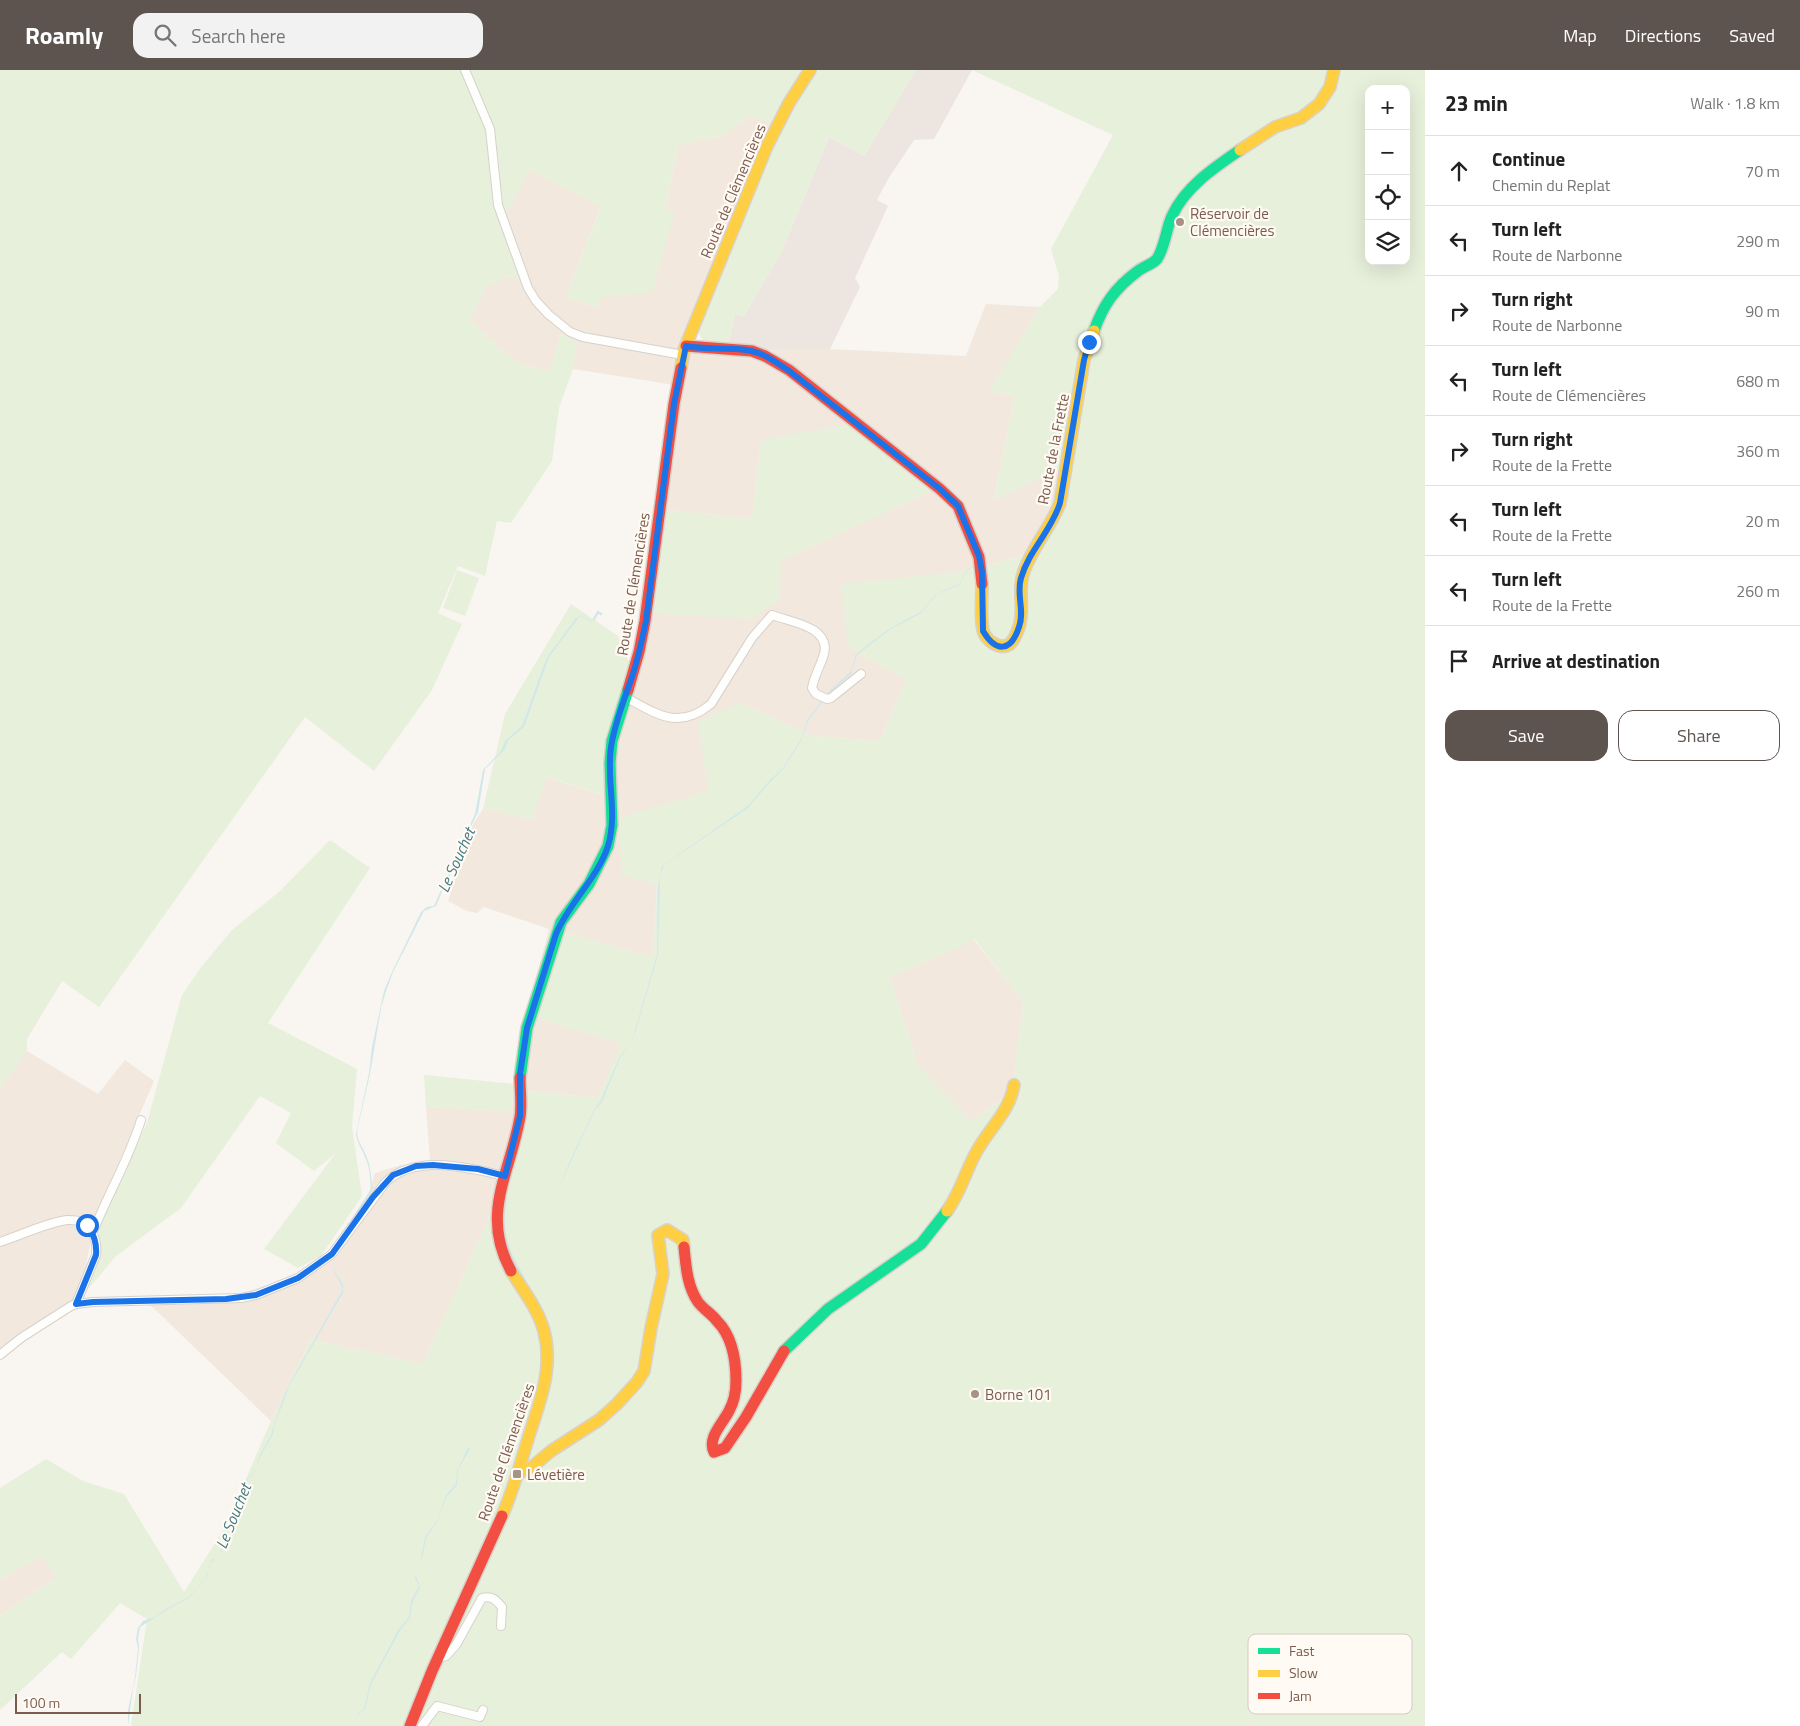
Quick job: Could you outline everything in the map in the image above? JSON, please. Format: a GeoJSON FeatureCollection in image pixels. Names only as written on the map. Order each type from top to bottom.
{"type":"FeatureCollection","features":[{"type":"Feature","properties":{"kind":"street"},"geometry":{"type":"LineString","coordinates":[[465,70],[490,129],[498,205],[519,268],[536,302],[570,332],[583,337],[684,350]]}},
{"type":"Feature","properties":{"kind":"street","name":"Route de Clémencières"},"geometry":{"type":"LineString","coordinates":[[410,1726],[438,1658],[499,1524],[546,1386],[547,1358],[544,1330],[538,1315],[503,1258],[496,1236],[495,1223],[520,1116],[520,1074],[527,1028],[561,922],[597,871],[608,846],[612,816],[610,751],[624,697],[639,652],[646,621],[674,404],[684,350],[767,146],[786,109],[810,70]]}},
{"type":"Feature","properties":{"kind":"street","name":"Route de la Frette"},"geometry":{"type":"LineString","coordinates":[[684,350],[698,348],[750,351],[770,358],[940,489],[958,506],[979,556],[982,572],[983,631],[988,640],[1002,647],[1007,647],[1016,635],[1022,617],[1019,589],[1021,578],[1034,550],[1058,512],[1084,360],[1100,313],[1116,289],[1138,271],[1156,260],[1172,216],[1178,205],[1194,186],[1221,163],[1275,128],[1301,118],[1319,104],[1330,87],[1334,70]]}},
{"type":"Feature","properties":{"kind":"street"},"geometry":{"type":"LineString","coordinates":[[624,697],[665,718],[692,717],[711,704],[752,638],[772,615],[814,629],[822,639],[824,652],[812,688],[816,694],[827,699],[831,698],[861,674]]}},
{"type":"Feature","properties":{"kind":"street"},"geometry":{"type":"LineString","coordinates":[[517,1474],[532,1467],[551,1451],[599,1420],[617,1404],[637,1382],[644,1371],[662,1274],[658,1235],[666,1230],[674,1232],[683,1240],[688,1281],[698,1302],[719,1322],[731,1345],[736,1375],[735,1395],[729,1411],[715,1434],[712,1448],[714,1452],[725,1448],[746,1417],[782,1353],[828,1308],[920,1244],[940,1222],[954,1200],[978,1149],[1012,1097],[1014,1085]]}},
{"type":"Feature","properties":{"kind":"street"},"geometry":{"type":"LineString","coordinates":[[92,1232],[127,1159],[141,1120]]}},
{"type":"Feature","properties":{"kind":"street"},"geometry":{"type":"LineString","coordinates":[[0,1355],[21,1338],[76,1304],[226,1299],[256,1295],[298,1278],[332,1254],[373,1197],[393,1175],[416,1166],[433,1165],[478,1169],[505,1176]]}},
{"type":"Feature","properties":{"kind":"street"},"geometry":{"type":"LineString","coordinates":[[0,1242],[70,1219],[87,1225],[92,1232],[97,1248],[96,1255],[76,1304]]}},
{"type":"Feature","properties":{"kind":"street"},"geometry":{"type":"LineString","coordinates":[[522,1459],[532,1467]]}},
{"type":"Feature","properties":{"kind":"street"},"geometry":{"type":"LineString","coordinates":[[438,1658],[446,1656],[456,1644],[482,1598],[488,1596],[495,1599],[502,1607],[502,1626]]}},
{"type":"Feature","properties":{"kind":"street"},"geometry":{"type":"LineString","coordinates":[[422,1726],[437,1706],[480,1717],[483,1710]]}},
{"type":"Feature","properties":{"kind":"shaded area"},"geometry":{"type":"Polygon","coordinates":[[[916,70],[972,70],[934,139],[914,140],[888,179],[877,200],[888,206],[855,278],[860,287],[830,349],[755,349],[728,346],[735,314],[744,316],[782,251],[829,137],[864,156],[916,70]]]}},
{"type":"Feature","properties":{"kind":"shaded area"},"geometry":{"type":"Polygon","coordinates":[[[748,116],[774,123],[690,344],[755,349],[830,349],[966,356],[986,304],[1040,307],[990,392],[1015,395],[994,499],[1058,470],[1053,511],[1033,554],[957,572],[848,646],[906,680],[880,741],[813,736],[739,703],[709,791],[657,884],[653,957],[549,929],[484,907],[477,913],[467,911],[448,901],[467,837],[474,823],[483,809],[532,819],[546,777],[607,796],[609,746],[644,613],[780,599],[780,561],[940,487],[761,440],[752,519],[657,509],[675,385],[573,369],[577,342],[561,334],[550,371],[517,364],[470,320],[487,284],[504,276],[518,279],[502,222],[530,170],[601,206],[566,297],[597,307],[600,298],[675,212],[665,210],[678,145],[722,136],[748,116]]]}},
{"type":"Feature","properties":{"kind":"shaded area"},"geometry":{"type":"Polygon","coordinates":[[[974,940],[1024,1002],[1012,1092],[971,1122],[917,1064],[890,977],[974,940]]]}},
{"type":"Feature","properties":{"kind":"shaded area"},"geometry":{"type":"Polygon","coordinates":[[[526,1015],[622,1043],[598,1098],[529,1091],[487,1223],[423,1364],[310,1340],[271,1421],[142,1297],[234,1296],[299,1275],[308,1276],[336,1257],[359,1226],[375,1173],[401,1165],[430,1161],[426,1107],[511,1111],[526,1015]]]}},
{"type":"Feature","properties":{"kind":"shaded area"},"geometry":{"type":"Polygon","coordinates":[[[27,1051],[98,1094],[125,1060],[154,1081],[95,1217],[80,1299],[0,1360],[0,1088],[27,1051]]]}},
{"type":"Feature","properties":{"kind":"shaded area"},"geometry":{"type":"Polygon","coordinates":[[[40,1556],[58,1576],[0,1616],[0,1580],[40,1556]]]}},
{"type":"Feature","properties":{"kind":"green space"},"geometry":{"type":"Polygon","coordinates":[[[0,70],[916,70],[864,156],[829,137],[782,251],[744,316],[735,314],[728,346],[707,348],[696,328],[773,123],[748,116],[722,136],[678,145],[665,209],[675,212],[652,292],[600,298],[598,307],[566,297],[601,207],[530,170],[502,222],[519,279],[504,276],[496,286],[487,284],[470,320],[517,364],[550,371],[561,334],[577,342],[573,369],[559,408],[552,461],[511,523],[497,521],[485,576],[458,566],[438,613],[462,624],[432,690],[374,771],[305,717],[99,1007],[62,981],[27,1039],[27,1051],[0,1088],[0,70]]]}},
{"type":"Feature","properties":{"kind":"green space"},"geometry":{"type":"Polygon","coordinates":[[[972,70],[1425,70],[1425,1726],[131,1726],[147,1619],[120,1603],[71,1659],[62,1652],[0,1710],[0,1616],[58,1576],[40,1556],[0,1580],[0,1488],[46,1459],[83,1481],[124,1494],[184,1592],[224,1529],[271,1421],[310,1340],[423,1364],[487,1223],[529,1091],[598,1098],[621,1043],[526,1015],[549,929],[653,957],[657,885],[622,875],[619,818],[709,791],[698,722],[739,703],[813,736],[880,741],[906,680],[848,646],[841,584],[957,572],[1033,554],[1053,511],[1058,470],[994,500],[1015,395],[989,392],[1040,307],[1058,289],[1059,276],[1051,249],[1113,135],[972,70]],[[975,940],[890,977],[917,1064],[971,1122],[1012,1092],[1024,1002],[975,940]]]}},
{"type":"Feature","properties":{"kind":"green space"},"geometry":{"type":"Polygon","coordinates":[[[851,424],[940,487],[781,561],[780,599],[752,619],[644,613],[657,509],[752,519],[761,440],[851,424]]]}},
{"type":"Feature","properties":{"kind":"green space"},"geometry":{"type":"Polygon","coordinates":[[[457,570],[479,578],[465,616],[443,608],[457,570]]]}},
{"type":"Feature","properties":{"kind":"green space"},"geometry":{"type":"Polygon","coordinates":[[[571,604],[618,636],[632,669],[622,695],[608,796],[547,777],[532,819],[483,809],[505,714],[571,604]]]}},
{"type":"Feature","properties":{"kind":"green space"},"geometry":{"type":"Polygon","coordinates":[[[330,840],[370,868],[268,1023],[357,1069],[352,1127],[362,1196],[321,1256],[298,1268],[264,1249],[335,1154],[314,1171],[276,1143],[291,1113],[260,1096],[181,1208],[116,1256],[80,1299],[102,1222],[147,1123],[182,995],[202,966],[232,930],[280,891],[330,840]]]}},
{"type":"Feature","properties":{"kind":"green space"},"geometry":{"type":"Polygon","coordinates":[[[424,1075],[515,1084],[511,1111],[426,1107],[424,1075]]]}},
{"type":"Feature","properties":{"kind":"water"},"geometry":{"type":"Polygon","coordinates":[[[977,564],[967,571],[959,585],[937,594],[921,613],[888,631],[857,655],[851,674],[829,693],[808,721],[801,741],[784,768],[748,808],[664,865],[660,877],[662,866],[748,806],[783,768],[801,739],[807,720],[829,691],[851,671],[856,654],[886,631],[922,611],[936,594],[959,584],[967,570],[977,564]]]}},
{"type":"Feature","properties":{"kind":"water"},"geometry":{"type":"Polygon","coordinates":[[[582,615],[590,621],[594,618],[590,622],[582,616],[579,617],[549,657],[524,727],[508,740],[505,749],[485,769],[478,812],[436,906],[424,911],[393,972],[381,1008],[370,1074],[357,1131],[358,1138],[366,1154],[373,1189],[351,1224],[332,1249],[371,1189],[368,1165],[356,1134],[384,991],[421,912],[427,907],[434,906],[475,814],[483,770],[501,751],[505,741],[522,726],[548,656],[576,618],[582,615]]]}},
{"type":"Feature","properties":{"kind":"water"},"geometry":{"type":"Polygon","coordinates":[[[660,877],[658,955],[633,1036],[657,955],[658,888],[660,877]]]}},
{"type":"Feature","properties":{"kind":"water"},"geometry":{"type":"Polygon","coordinates":[[[630,1042],[619,1060],[602,1102],[595,1110],[556,1196],[569,1163],[594,1110],[600,1102],[619,1058],[630,1042]]]}},
{"type":"Feature","properties":{"kind":"water"},"geometry":{"type":"Polygon","coordinates":[[[330,1263],[343,1285],[343,1293],[289,1386],[273,1434],[257,1466],[257,1461],[271,1435],[284,1395],[292,1379],[342,1291],[342,1287],[330,1263]]]}},
{"type":"Feature","properties":{"kind":"water"},"geometry":{"type":"Polygon","coordinates":[[[468,1448],[470,1449],[458,1470],[457,1485],[447,1496],[438,1520],[426,1538],[420,1563],[425,1537],[438,1519],[446,1495],[456,1484],[457,1471],[468,1448]]]}},
{"type":"Feature","properties":{"kind":"water"},"geometry":{"type":"Polygon","coordinates":[[[256,1469],[248,1479],[246,1493],[222,1543],[245,1493],[247,1479],[256,1469]]]}},
{"type":"Feature","properties":{"kind":"water"},"geometry":{"type":"Polygon","coordinates":[[[418,1569],[416,1576],[420,1587],[412,1603],[410,1618],[401,1629],[371,1684],[365,1709],[357,1715],[353,1726],[357,1714],[364,1709],[370,1683],[399,1629],[409,1617],[411,1601],[419,1586],[415,1578],[418,1569]]]}},
{"type":"Feature","properties":{"kind":"water"},"geometry":{"type":"Polygon","coordinates":[[[208,1570],[207,1577],[189,1598],[140,1627],[136,1676],[128,1726],[128,1710],[135,1677],[138,1648],[136,1639],[138,1628],[143,1621],[155,1617],[164,1610],[189,1597],[205,1579],[208,1570]]]}},
{"type":"Feature","properties":{"kind":"waterway","name":"Le Souchet"},"geometry":{"type":"LineString","coordinates":[[594,619],[598,612],[601,614]]}},
{"type":"Feature","properties":{"kind":"waterway","name":"Le Souchet"},"geometry":{"type":"LineString","coordinates":[[445,885],[457,856]]}},
{"type":"Feature","properties":{"kind":"waterway"},"geometry":{"type":"LineString","coordinates":[[506,1198],[503,1221],[506,1241],[509,1251],[525,1281]]}},
{"type":"Feature","properties":{"kind":"waterway","name":"Le Souchet"},"geometry":{"type":"LineString","coordinates":[[330,1251],[350,1223]]}},
{"type":"Feature","properties":{"kind":"traffic: fast"},"geometry":{"type":"LineString","coordinates":[[1094,331],[1101,313],[1116,291],[1138,271],[1157,259],[1172,216],[1185,196],[1202,178],[1240,150]]}},
{"type":"Feature","properties":{"kind":"traffic: fast"},"geometry":{"type":"LineString","coordinates":[[520,1078],[527,1028],[561,922],[589,884],[608,846],[612,825],[610,763],[612,741],[628,690]]}},
{"type":"Feature","properties":{"kind":"traffic: fast"},"geometry":{"type":"LineString","coordinates":[[784,1351],[828,1309],[921,1244],[947,1211]]}},
{"type":"Feature","properties":{"kind":"traffic: slow"},"geometry":{"type":"LineString","coordinates":[[681,368],[684,350],[767,146],[789,103],[810,70]]}},
{"type":"Feature","properties":{"kind":"traffic: slow"},"geometry":{"type":"LineString","coordinates":[[1240,150],[1275,127],[1301,118],[1319,104],[1330,87],[1334,70]]}},
{"type":"Feature","properties":{"kind":"traffic: slow"},"geometry":{"type":"LineString","coordinates":[[982,584],[984,634],[990,641],[1006,646],[1013,640],[1021,620],[1021,585],[1024,571],[1060,503],[1084,360],[1094,331]]}},
{"type":"Feature","properties":{"kind":"traffic: slow"},"geometry":{"type":"LineString","coordinates":[[947,1211],[978,1149],[1009,1102],[1014,1085]]}},
{"type":"Feature","properties":{"kind":"traffic: slow"},"geometry":{"type":"LineString","coordinates":[[517,1474],[532,1467],[551,1451],[599,1420],[637,1382],[644,1371],[663,1274],[658,1235],[667,1230],[683,1240],[684,1247]]}},
{"type":"Feature","properties":{"kind":"traffic: slow"},"geometry":{"type":"LineString","coordinates":[[502,1516],[513,1488],[541,1399],[547,1359],[547,1345],[538,1315],[511,1271]]}},
{"type":"Feature","properties":{"kind":"traffic: jam"},"geometry":{"type":"LineString","coordinates":[[686,346],[752,351],[765,356],[789,370],[940,489],[958,506],[979,557],[982,584]]}},
{"type":"Feature","properties":{"kind":"traffic: jam"},"geometry":{"type":"LineString","coordinates":[[628,690],[639,652],[645,621],[674,404],[681,368]]}},
{"type":"Feature","properties":{"kind":"traffic: jam"},"geometry":{"type":"LineString","coordinates":[[511,1271],[502,1250],[498,1231],[498,1212],[500,1194],[520,1117],[520,1078]]}},
{"type":"Feature","properties":{"kind":"traffic: jam"},"geometry":{"type":"LineString","coordinates":[[684,1247],[688,1276],[694,1296],[722,1327],[730,1341],[735,1365],[736,1385],[734,1397],[729,1411],[714,1436],[712,1447],[714,1452],[725,1448],[746,1417],[784,1351]]}},
{"type":"Feature","properties":{"kind":"traffic: jam"},"geometry":{"type":"LineString","coordinates":[[410,1726],[432,1671],[502,1516]]}},
{"type":"Feature","properties":{"kind":"place","name":"Réservoir de Clémencières"},"geometry":{"type":"Point","coordinates":[1180,222]}},
{"type":"Feature","properties":{"kind":"place","name":"Borne 101"},"geometry":{"type":"Point","coordinates":[975,1394]}},
{"type":"Feature","properties":{"kind":"place","name":"Lévetière"},"geometry":{"type":"Point","coordinates":[517,1474]}},
{"type":"Feature","properties":{"kind":"route"},"geometry":{"type":"LineString","coordinates":[[87,1225],[94,1234],[97,1248],[92,1269],[76,1304],[251,1297],[298,1278],[332,1254],[373,1197],[393,1175],[416,1166],[433,1165],[478,1169],[505,1176],[518,1132],[520,1074],[527,1028],[556,934],[561,922],[597,871],[608,846],[612,816],[610,751],[624,697],[639,652],[646,621],[674,404],[686,346],[750,351],[770,358],[940,489],[958,506],[979,556],[982,572],[983,631],[988,640],[1002,647],[1007,647],[1011,644],[1020,627],[1022,617],[1019,589],[1021,578],[1034,550],[1058,512],[1084,360],[1089,342]]}}]}
